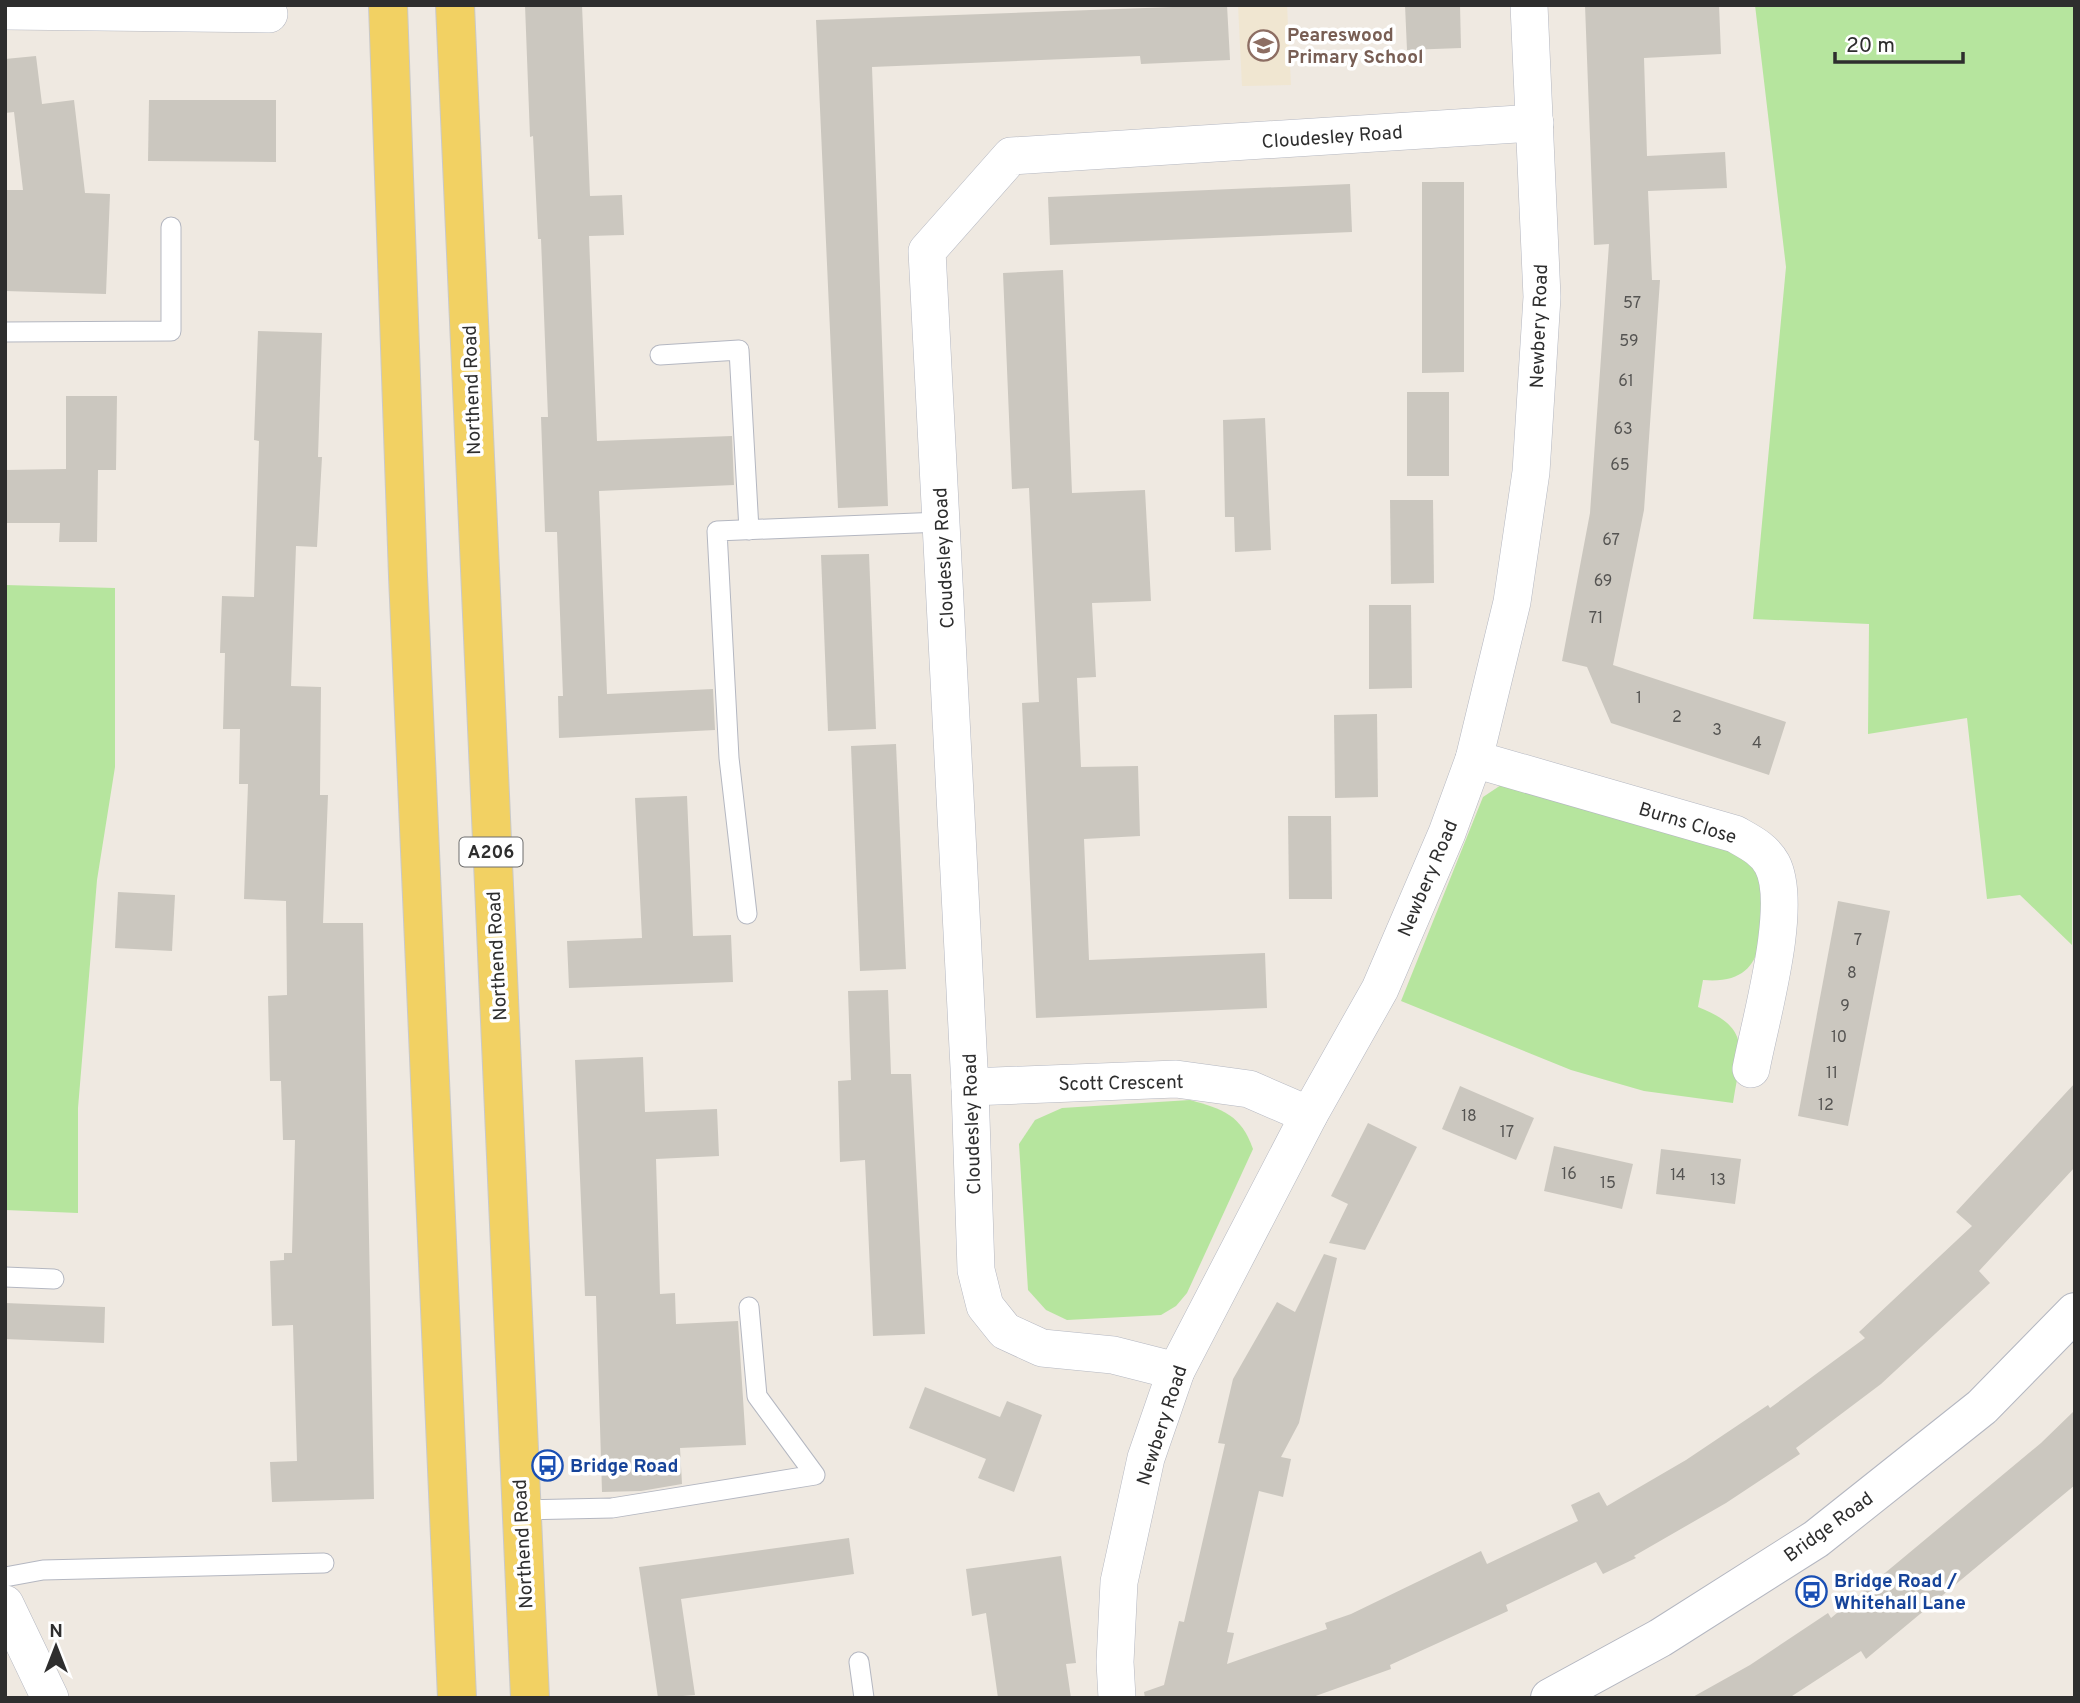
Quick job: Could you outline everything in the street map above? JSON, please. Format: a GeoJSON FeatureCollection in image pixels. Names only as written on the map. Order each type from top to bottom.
{"type":"FeatureCollection","features":[{"type":"Feature","properties":{"kind":"main road"},"geometry":{"type":"LineString","coordinates":[[388,5],[408,590],[457,1698]]}},
{"type":"Feature","properties":{"kind":"main road","name":"Northend Road"},"geometry":{"type":"LineString","coordinates":[[455,5],[530,1698]]}},
{"type":"Feature","properties":{"kind":"street","name":"Newbery Road"},"geometry":{"type":"LineString","coordinates":[[1117,1698],[1115,1662],[1119,1582],[1146,1458],[1177,1371],[1309,1115],[1380,989],[1447,833],[1474,759],[1512,602],[1531,472],[1542,297],[1529,5]]}},
{"type":"Feature","properties":{"kind":"street"},"geometry":{"type":"LineString","coordinates":[[5,11],[269,14]]}},
{"type":"Feature","properties":{"kind":"street","name":"Cloudesley Road"},"geometry":{"type":"LineString","coordinates":[[1177,1371],[1113,1355],[1042,1348],[1005,1331],[985,1306],[976,1270],[970,1087],[927,251],[1011,156],[1535,123]]}},
{"type":"Feature","properties":{"kind":"street","name":"Burns Close"},"geometry":{"type":"LineString","coordinates":[[1474,759],[1735,834],[1760,848],[1772,863],[1781,886],[1780,914],[1751,1069]]}},
{"type":"Feature","properties":{"kind":"street","name":"Scott Crescent"},"geometry":{"type":"LineString","coordinates":[[970,1087],[1177,1079],[1249,1088],[1309,1115]]}},
{"type":"Feature","properties":{"kind":"street","name":"Bridge Road"},"geometry":{"type":"LineString","coordinates":[[1550,1698],[1660,1638],[1816,1539],[1982,1407],[2075,1312]]}},
{"type":"Feature","properties":{"kind":"street"},"geometry":{"type":"LineString","coordinates":[[5,1604],[50,1698]]}},
{"type":"Feature","properties":{"kind":"lane"},"geometry":{"type":"LineString","coordinates":[[5,332],[171,331],[171,227]]}},
{"type":"Feature","properties":{"kind":"lane"},"geometry":{"type":"LineString","coordinates":[[660,355],[739,351],[749,530]]}},
{"type":"Feature","properties":{"kind":"lane"},"geometry":{"type":"LineString","coordinates":[[747,914],[729,758],[717,531],[941,522]]}},
{"type":"Feature","properties":{"kind":"lane"},"geometry":{"type":"LineString","coordinates":[[5,1277],[54,1279]]}},
{"type":"Feature","properties":{"kind":"lane"},"geometry":{"type":"LineString","coordinates":[[520,1510],[612,1508],[815,1475],[757,1396],[749,1307]]}},
{"type":"Feature","properties":{"kind":"lane"},"geometry":{"type":"LineString","coordinates":[[5,1577],[43,1570],[324,1563]]}},
{"type":"Feature","properties":{"kind":"lane"},"geometry":{"type":"LineString","coordinates":[[859,1662],[864,1698]]}},
{"type":"Feature","properties":{"kind":"shaded area","name":"Peareswood Primary School"},"geometry":{"type":"Polygon","coordinates":[[[1238,5],[1287,5],[1291,85],[1242,86],[1238,5]]]}},
{"type":"Feature","properties":{"kind":"green space"},"geometry":{"type":"Polygon","coordinates":[[[1755,5],[2075,5],[2072,945],[2020,895],[1987,899],[1967,718],[1868,734],[1869,624],[1753,619],[1786,267],[1755,5]]]}},
{"type":"Feature","properties":{"kind":"green space"},"geometry":{"type":"Polygon","coordinates":[[[5,585],[115,588],[115,767],[97,880],[78,1108],[78,1213],[5,1210],[5,585]]]}},
{"type":"Feature","properties":{"kind":"green space"},"geometry":{"type":"Polygon","coordinates":[[[1501,785],[1740,854],[1763,876],[1761,932],[1752,963],[1741,973],[1726,979],[1703,980],[1698,1007],[1716,1015],[1735,1033],[1740,1056],[1733,1103],[1644,1091],[1571,1070],[1401,1001],[1483,797],[1501,785]]]}},
{"type":"Feature","properties":{"kind":"green space"},"geometry":{"type":"Polygon","coordinates":[[[1190,1100],[1229,1115],[1243,1128],[1253,1149],[1187,1293],[1176,1306],[1161,1315],[1067,1320],[1046,1310],[1028,1290],[1019,1144],[1035,1120],[1062,1108],[1190,1100]]]}},
{"type":"Feature","properties":{"kind":"building"},"geometry":{"type":"Polygon","coordinates":[[[525,5],[582,5],[590,196],[622,195],[624,235],[589,236],[597,441],[732,436],[734,485],[599,491],[607,694],[713,689],[715,730],[559,738],[558,696],[563,696],[557,532],[545,532],[541,417],[548,417],[541,239],[538,239],[533,136],[530,137],[525,5]]]}},
{"type":"Feature","properties":{"kind":"building"},"geometry":{"type":"Polygon","coordinates":[[[1227,5],[1230,60],[1141,64],[1140,56],[872,67],[888,506],[838,508],[816,20],[1227,5]]]}},
{"type":"Feature","properties":{"kind":"building"},"geometry":{"type":"Polygon","coordinates":[[[1405,5],[1460,5],[1461,48],[1407,50],[1405,5]]]}},
{"type":"Feature","properties":{"kind":"building"},"geometry":{"type":"Polygon","coordinates":[[[1585,5],[1719,5],[1721,54],[1644,58],[1647,156],[1725,152],[1727,188],[1648,191],[1652,280],[1660,280],[1644,510],[1613,665],[1786,722],[1769,775],[1611,723],[1587,667],[1562,661],[1590,513],[1609,244],[1594,245],[1585,5]]]}},
{"type":"Feature","properties":{"kind":"building"},"geometry":{"type":"Polygon","coordinates":[[[36,56],[42,104],[74,100],[85,193],[110,194],[106,294],[5,291],[7,190],[23,190],[14,112],[5,113],[5,59],[36,56]]]}},
{"type":"Feature","properties":{"kind":"building"},"geometry":{"type":"Polygon","coordinates":[[[149,100],[276,100],[276,162],[148,161],[149,100]]]}},
{"type":"Feature","properties":{"kind":"building"},"geometry":{"type":"Polygon","coordinates":[[[1422,182],[1464,182],[1464,372],[1422,373],[1422,182]]]}},
{"type":"Feature","properties":{"kind":"building"},"geometry":{"type":"Polygon","coordinates":[[[1350,184],[1352,232],[1050,245],[1048,197],[1350,184]]]}},
{"type":"Feature","properties":{"kind":"building"},"geometry":{"type":"Polygon","coordinates":[[[1063,270],[1072,493],[1145,490],[1151,601],[1092,603],[1096,677],[1077,678],[1081,767],[1138,766],[1140,836],[1084,839],[1089,960],[1265,953],[1267,1008],[1036,1018],[1022,703],[1039,702],[1029,488],[1012,489],[1003,273],[1063,270]]]}},
{"type":"Feature","properties":{"kind":"building"},"geometry":{"type":"Polygon","coordinates":[[[258,331],[322,333],[318,457],[322,457],[317,547],[296,546],[291,686],[321,687],[320,795],[328,795],[323,923],[363,923],[374,1499],[272,1502],[270,1462],[297,1461],[293,1325],[272,1326],[270,1261],[284,1260],[284,1253],[292,1253],[295,1140],[283,1140],[281,1081],[270,1081],[268,996],[287,995],[286,901],[244,899],[248,784],[239,784],[240,729],[223,729],[225,653],[220,653],[222,596],[254,597],[259,441],[254,440],[258,331]]]}},
{"type":"Feature","properties":{"kind":"building"},"geometry":{"type":"Polygon","coordinates":[[[1407,392],[1449,392],[1449,476],[1407,476],[1407,392]]]}},
{"type":"Feature","properties":{"kind":"building"},"geometry":{"type":"Polygon","coordinates":[[[66,396],[117,396],[116,470],[98,470],[97,542],[59,542],[60,523],[5,523],[5,470],[66,469],[66,396]]]}},
{"type":"Feature","properties":{"kind":"building"},"geometry":{"type":"Polygon","coordinates":[[[1265,418],[1271,550],[1235,552],[1234,517],[1225,517],[1223,420],[1265,418]]]}},
{"type":"Feature","properties":{"kind":"building"},"geometry":{"type":"Polygon","coordinates":[[[1390,500],[1433,500],[1434,583],[1391,584],[1390,500]]]}},
{"type":"Feature","properties":{"kind":"building"},"geometry":{"type":"Polygon","coordinates":[[[869,554],[876,729],[828,731],[821,555],[869,554]]]}},
{"type":"Feature","properties":{"kind":"building"},"geometry":{"type":"Polygon","coordinates":[[[1369,605],[1411,605],[1412,688],[1369,689],[1369,605]]]}},
{"type":"Feature","properties":{"kind":"building"},"geometry":{"type":"Polygon","coordinates":[[[1377,714],[1378,797],[1335,798],[1334,715],[1377,714]]]}},
{"type":"Feature","properties":{"kind":"building"},"geometry":{"type":"Polygon","coordinates":[[[896,744],[906,969],[860,971],[851,746],[896,744]]]}},
{"type":"Feature","properties":{"kind":"building"},"geometry":{"type":"Polygon","coordinates":[[[687,796],[693,936],[731,935],[733,982],[569,988],[567,941],[642,938],[635,798],[687,796]]]}},
{"type":"Feature","properties":{"kind":"building"},"geometry":{"type":"Polygon","coordinates":[[[1288,816],[1331,816],[1332,899],[1289,899],[1288,816]]]}},
{"type":"Feature","properties":{"kind":"building"},"geometry":{"type":"Polygon","coordinates":[[[118,892],[175,895],[172,951],[115,948],[118,892]]]}},
{"type":"Feature","properties":{"kind":"building"},"geometry":{"type":"Polygon","coordinates":[[[1838,901],[1890,911],[1848,1126],[1798,1116],[1838,901]]]}},
{"type":"Feature","properties":{"kind":"building"},"geometry":{"type":"Polygon","coordinates":[[[888,990],[891,1074],[911,1074],[925,1334],[873,1336],[865,1160],[840,1162],[838,1081],[851,1080],[848,991],[888,990]]]}},
{"type":"Feature","properties":{"kind":"building"},"geometry":{"type":"Polygon","coordinates":[[[643,1057],[645,1112],[717,1109],[719,1156],[656,1159],[660,1294],[675,1293],[676,1324],[738,1321],[746,1445],[680,1448],[682,1484],[641,1491],[602,1492],[596,1296],[585,1296],[575,1060],[643,1057]]]}},
{"type":"Feature","properties":{"kind":"building"},"geometry":{"type":"Polygon","coordinates":[[[2075,1083],[2075,1167],[1979,1271],[1990,1283],[1881,1384],[1796,1448],[1800,1454],[1726,1503],[1634,1556],[1636,1558],[1603,1574],[1596,1562],[1506,1605],[1508,1611],[1390,1665],[1391,1669],[1310,1698],[1145,1698],[1144,1692],[1164,1685],[1179,1621],[1184,1622],[1225,1444],[1218,1443],[1233,1379],[1277,1302],[1295,1312],[1324,1254],[1337,1258],[1299,1423],[1281,1457],[1291,1459],[1283,1497],[1259,1491],[1227,1632],[1234,1633],[1227,1664],[1327,1629],[1325,1623],[1351,1614],[1481,1551],[1487,1564],[1578,1521],[1571,1505],[1599,1492],[1607,1506],[1686,1460],[1768,1405],[1770,1408],[1865,1338],[1859,1332],[1972,1226],[1956,1212],[2075,1083]]]}},
{"type":"Feature","properties":{"kind":"building"},"geometry":{"type":"Polygon","coordinates":[[[1460,1086],[1534,1118],[1516,1160],[1442,1129],[1460,1086]]]}},
{"type":"Feature","properties":{"kind":"building"},"geometry":{"type":"Polygon","coordinates":[[[1368,1123],[1417,1147],[1365,1250],[1329,1243],[1348,1204],[1331,1196],[1368,1123]]]}},
{"type":"Feature","properties":{"kind":"building"},"geometry":{"type":"Polygon","coordinates":[[[1554,1146],[1633,1164],[1622,1209],[1544,1191],[1554,1146]]]}},
{"type":"Feature","properties":{"kind":"building"},"geometry":{"type":"Polygon","coordinates":[[[1661,1149],[1741,1159],[1735,1204],[1656,1194],[1661,1149]]]}},
{"type":"Feature","properties":{"kind":"building"},"geometry":{"type":"Polygon","coordinates":[[[5,1303],[105,1307],[104,1343],[5,1339],[5,1303]]]}},
{"type":"Feature","properties":{"kind":"building"},"geometry":{"type":"Polygon","coordinates":[[[925,1387],[1000,1417],[1007,1401],[1042,1415],[1014,1492],[978,1478],[986,1459],[909,1428],[925,1387]]]}},
{"type":"Feature","properties":{"kind":"building"},"geometry":{"type":"Polygon","coordinates":[[[2075,1410],[2075,1485],[1866,1659],[1861,1651],[1789,1698],[1691,1698],[1750,1665],[1828,1613],[1831,1618],[2041,1443],[2075,1410]]]}},
{"type":"Feature","properties":{"kind":"building"},"geometry":{"type":"Polygon","coordinates":[[[849,1538],[854,1574],[681,1599],[695,1695],[658,1698],[639,1567],[849,1538]]]}},
{"type":"Feature","properties":{"kind":"building"},"geometry":{"type":"Polygon","coordinates":[[[1061,1556],[1076,1663],[1066,1664],[1071,1698],[998,1698],[986,1613],[972,1616],[966,1569],[1061,1556]]]}},
{"type":"Feature","properties":{"kind":"place","name":"Peareswood Primary School"},"geometry":{"type":"Point","coordinates":[1264,45]}},
{"type":"Feature","properties":{"kind":"place","name":"Bridge Road"},"geometry":{"type":"Point","coordinates":[547,1465]}},
{"type":"Feature","properties":{"kind":"place","name":"Bridge Road / Whitehall Lane"},"geometry":{"type":"Point","coordinates":[1811,1591]}}]}
